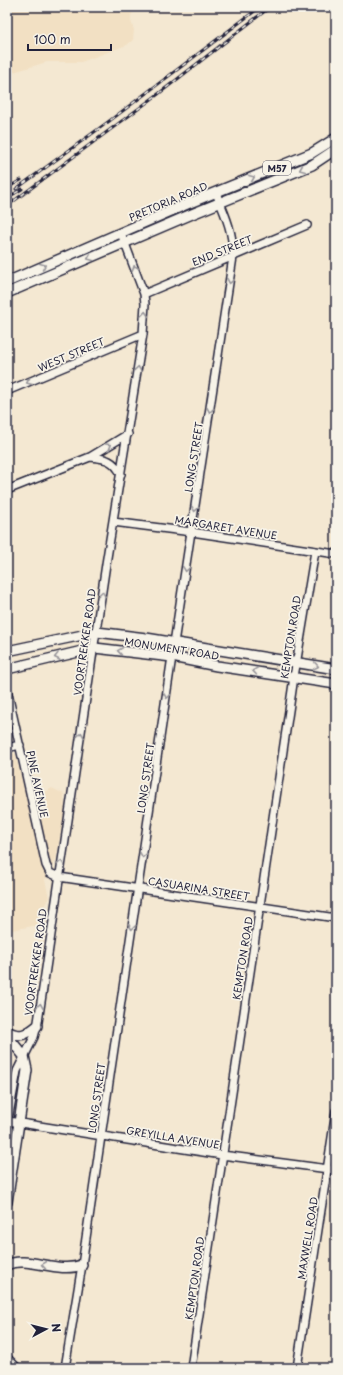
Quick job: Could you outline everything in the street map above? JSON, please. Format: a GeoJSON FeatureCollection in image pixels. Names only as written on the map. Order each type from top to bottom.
{"type":"FeatureCollection","features":[{"type":"Feature","properties":{"kind":"main road","name":"PRETORIA ROAD"},"geometry":{"type":"LineString","coordinates":[[7,282],[186,204],[312,153],[336,138]]}},
{"type":"Feature","properties":{"kind":"main road","name":"M57"},"geometry":{"type":"LineString","coordinates":[[7,293],[312,165],[336,149]]}},
{"type":"Feature","properties":{"kind":"main road","name":"MONUMENT ROAD"},"geometry":{"type":"LineString","coordinates":[[7,651],[97,632],[146,638],[336,669]]}},
{"type":"Feature","properties":{"kind":"main road","name":"MONUMENT ROAD"},"geometry":{"type":"LineString","coordinates":[[7,669],[94,648],[172,657],[217,666],[336,684]]}},
{"type":"Feature","properties":{"kind":"main road"},"geometry":{"type":"LineString","coordinates":[[7,1031],[15,1035],[20,1035],[30,1032],[37,1026]]}},
{"type":"Feature","properties":{"kind":"main road"},"geometry":{"type":"LineString","coordinates":[[7,1036],[24,1056],[27,1070],[7,1202]]}},
{"type":"Feature","properties":{"kind":"main road"},"geometry":{"type":"LineString","coordinates":[[7,1265],[17,1261],[66,1269],[82,1266]]}},
{"type":"Feature","properties":{"kind":"main road"},"geometry":{"type":"LineString","coordinates":[[7,1359],[15,1368]]}},
{"type":"Feature","properties":{"kind":"main road"},"geometry":{"type":"LineString","coordinates":[[7,1362],[15,1368]]}},
{"type":"Feature","properties":{"kind":"street","name":"LONG STREET"},"geometry":{"type":"LineString","coordinates":[[65,1368],[82,1266],[137,889],[233,257],[231,231],[216,193]]}},
{"type":"Feature","properties":{"kind":"street","name":"END STREET"},"geometry":{"type":"LineString","coordinates":[[144,294],[307,225]]}},
{"type":"Feature","properties":{"kind":"street","name":"VOORTREKKER ROAD"},"geometry":{"type":"LineString","coordinates":[[7,1121],[17,1071],[31,1043],[37,1026],[143,334],[145,304],[144,294],[122,233]]}},
{"type":"Feature","properties":{"kind":"street","name":"WEST STREET"},"geometry":{"type":"LineString","coordinates":[[7,391],[143,334]]}},
{"type":"Feature","properties":{"kind":"street"},"geometry":{"type":"LineString","coordinates":[[7,490],[90,457],[128,434]]}},
{"type":"Feature","properties":{"kind":"street"},"geometry":{"type":"LineString","coordinates":[[90,457],[103,458],[112,462],[116,465],[121,475]]}},
{"type":"Feature","properties":{"kind":"street","name":"MARGARET AVENUE"},"geometry":{"type":"LineString","coordinates":[[113,522],[192,532],[336,554]]}},
{"type":"Feature","properties":{"kind":"street","name":"KEMPTON ROAD"},"geometry":{"type":"LineString","coordinates":[[191,1368],[296,663],[315,551]]}},
{"type":"Feature","properties":{"kind":"street","name":"PINE AVENUE"},"geometry":{"type":"LineString","coordinates":[[7,689],[46,865],[50,873],[59,878]]}},
{"type":"Feature","properties":{"kind":"street"},"geometry":{"type":"LineString","coordinates":[[7,748],[20,745]]}},
{"type":"Feature","properties":{"kind":"street","name":"CASUARINA STREET"},"geometry":{"type":"LineString","coordinates":[[59,878],[336,918]]}},
{"type":"Feature","properties":{"kind":"street","name":"MAXWELL ROAD"},"geometry":{"type":"LineString","coordinates":[[297,1368],[336,1111]]}},
{"type":"Feature","properties":{"kind":"street","name":"GREYILLA AVENUE"},"geometry":{"type":"LineString","coordinates":[[7,1121],[222,1155],[336,1170]]}},
{"type":"Feature","properties":{"kind":"shaded area"},"geometry":{"type":"Polygon","coordinates":[[[7,7],[139,7],[135,9],[131,15],[134,30],[133,40],[127,45],[81,62],[47,62],[7,74],[7,7]]]}},
{"type":"Feature","properties":{"kind":"shaded area"},"geometry":{"type":"Polygon","coordinates":[[[15,753],[27,800],[39,798],[42,794],[52,788],[64,794],[65,809],[56,859],[45,880],[49,898],[41,911],[38,925],[7,931],[7,755],[15,753]]]}},
{"type":"Feature","properties":{"kind":"railway"},"geometry":{"type":"LineString","coordinates":[[16,189],[108,122],[260,7]]}},
{"type":"Feature","properties":{"kind":"railway"},"geometry":{"type":"LineString","coordinates":[[7,206],[157,95],[270,7]]}},
{"type":"Feature","properties":{"kind":"railway"},"geometry":{"type":"LineString","coordinates":[[7,188],[21,180]]}},
{"type":"Feature","properties":{"kind":"railway"},"geometry":{"type":"LineString","coordinates":[[7,198],[22,189]]}}]}
